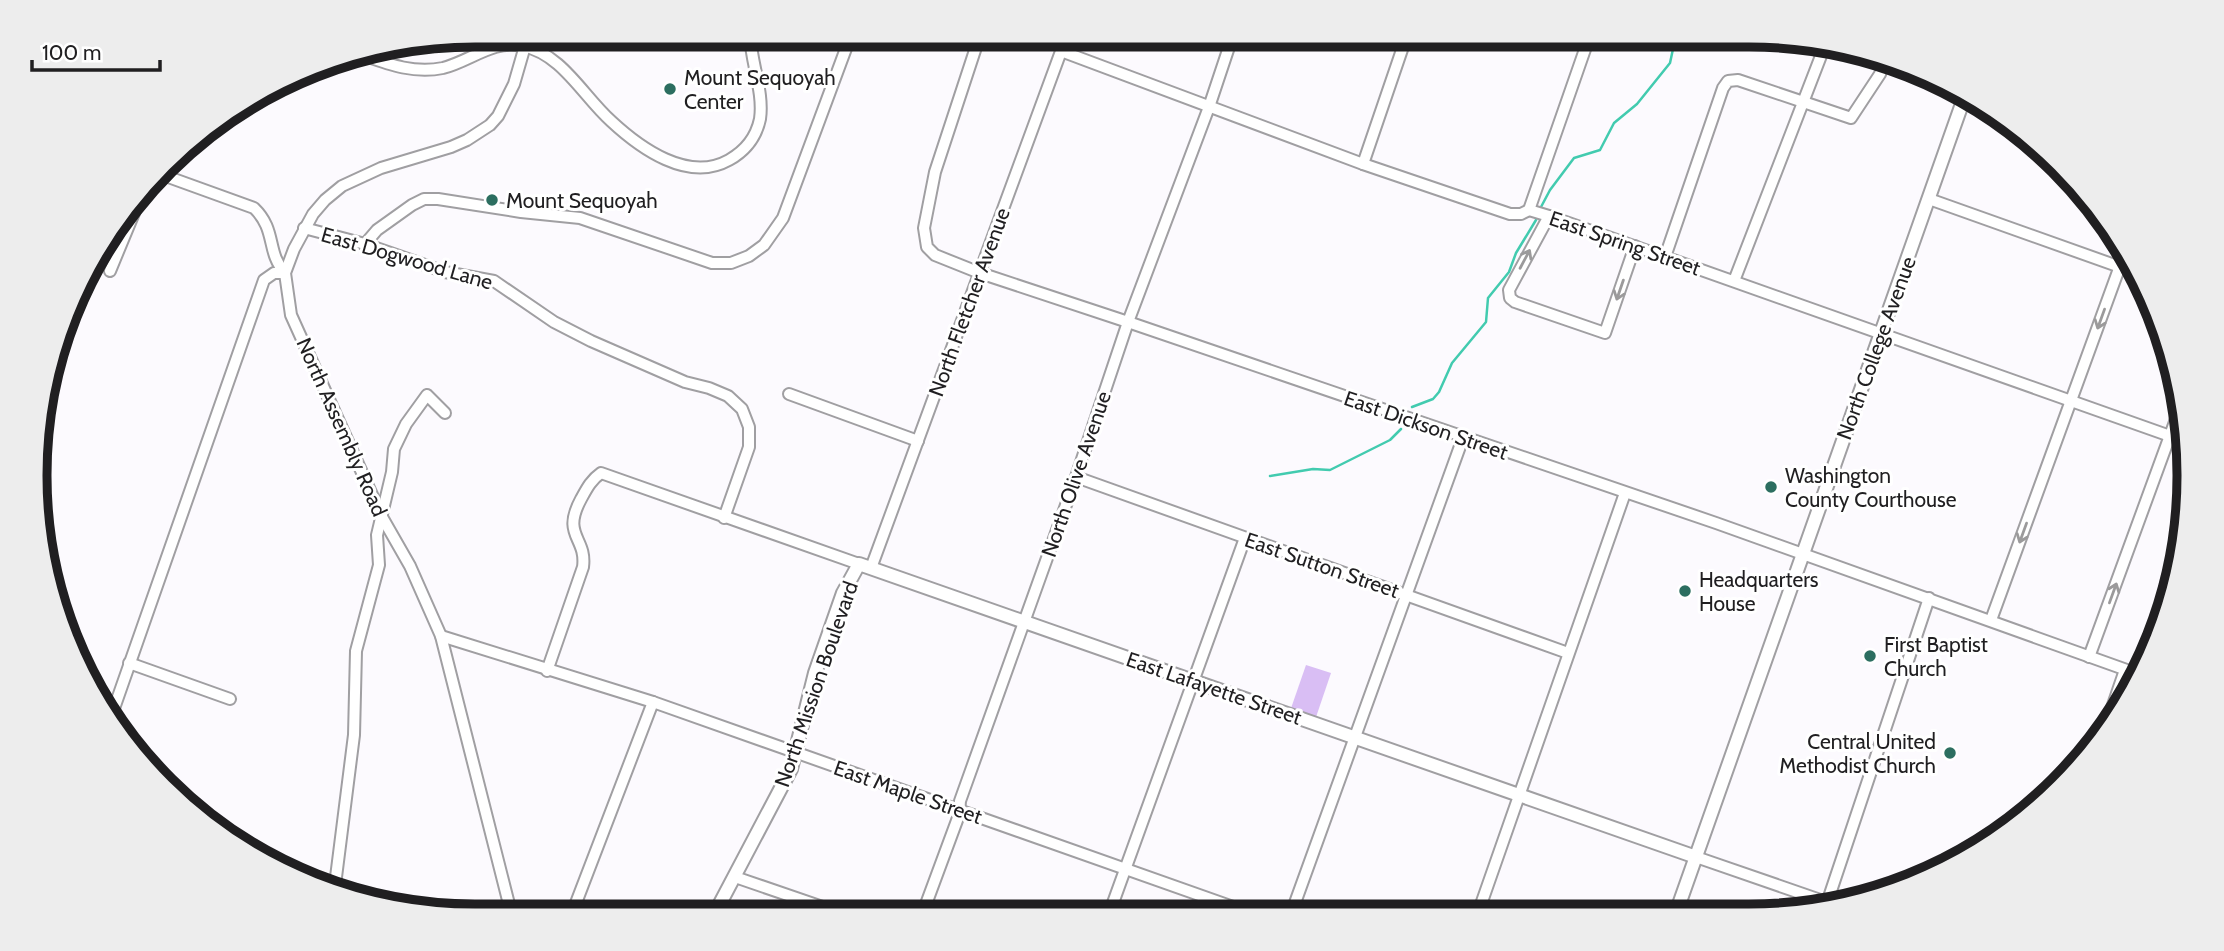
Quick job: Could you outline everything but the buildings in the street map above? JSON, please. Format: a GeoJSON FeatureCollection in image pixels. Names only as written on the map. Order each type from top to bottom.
{"type":"FeatureCollection","features":[{"type":"Feature","properties":{"kind":"main road","name":"North College Avenue"},"geometry":{"type":"LineString","coordinates":[[1679,904],[1963,105]]}},
{"type":"Feature","properties":{"kind":"main road","name":"East Lafayette Street"},"geometry":{"type":"LineString","coordinates":[[865,566],[1696,857]]}},
{"type":"Feature","properties":{"kind":"main road","name":"North Mission Boulevard"},"geometry":{"type":"LineString","coordinates":[[720,904],[784,785],[815,673],[843,593],[865,566]]}},
{"type":"Feature","properties":{"kind":"street"},"geometry":{"type":"LineString","coordinates":[[375,59],[401,68],[425,70],[446,67],[492,47]]}},
{"type":"Feature","properties":{"kind":"street"},"geometry":{"type":"LineString","coordinates":[[115,706],[264,280],[274,273],[285,273],[304,228],[325,200],[342,187],[381,168],[451,147],[491,125],[514,85],[525,47]]}},
{"type":"Feature","properties":{"kind":"street"},"geometry":{"type":"LineString","coordinates":[[527,47],[550,57],[610,121],[641,145],[680,165],[694,168],[727,162],[749,145],[756,133],[761,102],[751,47]]}},
{"type":"Feature","properties":{"kind":"street"},"geometry":{"type":"LineString","coordinates":[[365,244],[377,230],[412,205],[424,199],[439,199],[580,218],[712,262],[731,263],[749,256],[764,245],[783,218],[847,47]]}},
{"type":"Feature","properties":{"kind":"street","name":"East Dickson Street"},"geometry":{"type":"LineString","coordinates":[[976,47],[935,172],[924,228],[927,247],[935,255],[980,273],[1803,554],[2129,671]]}},
{"type":"Feature","properties":{"kind":"street","name":"North Fletcher Avenue"},"geometry":{"type":"LineString","coordinates":[[865,566],[918,441],[1062,47]]}},
{"type":"Feature","properties":{"kind":"street","name":"North Olive Avenue"},"geometry":{"type":"LineString","coordinates":[[926,904],[1128,322],[1229,47]]}},
{"type":"Feature","properties":{"kind":"street"},"geometry":{"type":"LineString","coordinates":[[1363,164],[1403,47]]}},
{"type":"Feature","properties":{"kind":"street"},"geometry":{"type":"LineString","coordinates":[[1529,210],[1586,47]]}},
{"type":"Feature","properties":{"kind":"street","name":"East Spring Street"},"geometry":{"type":"LineString","coordinates":[[1061,51],[1363,164],[1510,214],[1521,214],[1529,210],[1549,216],[2175,438]]}},
{"type":"Feature","properties":{"kind":"street"},"geometry":{"type":"LineString","coordinates":[[1734,281],[1822,54]]}},
{"type":"Feature","properties":{"kind":"street"},"geometry":{"type":"LineString","coordinates":[[1665,257],[1728,80],[1738,80],[1851,118],[1881,68]]}},
{"type":"Feature","properties":{"kind":"street","name":"North Assembly Road"},"geometry":{"type":"LineString","coordinates":[[169,177],[254,208],[265,218],[276,262],[285,273],[291,315],[382,517],[410,566],[441,636],[509,904]]}},
{"type":"Feature","properties":{"kind":"street"},"geometry":{"type":"LineString","coordinates":[[1929,199],[2120,267],[1990,620]]}},
{"type":"Feature","properties":{"kind":"street"},"geometry":{"type":"LineString","coordinates":[[1549,216],[1509,290],[1510,298],[1515,302],[1605,333],[1635,246]]}},
{"type":"Feature","properties":{"kind":"street"},"geometry":{"type":"LineString","coordinates":[[110,271],[130,224]]}},
{"type":"Feature","properties":{"kind":"street","name":"East Dogwood Lane"},"geometry":{"type":"LineString","coordinates":[[304,228],[365,244],[445,272],[494,281],[554,322],[592,341],[685,382],[728,396],[742,410],[749,427],[749,447],[724,517]]}},
{"type":"Feature","properties":{"kind":"street"},"geometry":{"type":"LineString","coordinates":[[789,394],[918,441]]}},
{"type":"Feature","properties":{"kind":"street"},"geometry":{"type":"LineString","coordinates":[[336,880],[354,736],[356,651],[379,565],[377,536],[392,472],[394,449],[405,424],[427,395],[445,413]]}},
{"type":"Feature","properties":{"kind":"street"},"geometry":{"type":"LineString","coordinates":[[2089,657],[2174,426]]}},
{"type":"Feature","properties":{"kind":"street"},"geometry":{"type":"LineString","coordinates":[[1295,904],[1463,438]]}},
{"type":"Feature","properties":{"kind":"street","name":"East Lafayette Street"},"geometry":{"type":"LineString","coordinates":[[547,671],[583,567],[572,516],[592,479],[601,473],[865,566]]}},
{"type":"Feature","properties":{"kind":"street","name":"East Sutton Street"},"geometry":{"type":"LineString","coordinates":[[1076,477],[1568,653]]}},
{"type":"Feature","properties":{"kind":"street"},"geometry":{"type":"LineString","coordinates":[[1481,904],[1625,493]]}},
{"type":"Feature","properties":{"kind":"street"},"geometry":{"type":"LineString","coordinates":[[1113,904],[1245,538]]}},
{"type":"Feature","properties":{"kind":"street"},"geometry":{"type":"LineString","coordinates":[[1831,896],[1929,598]]}},
{"type":"Feature","properties":{"kind":"street","name":"East Maple Street"},"geometry":{"type":"LineString","coordinates":[[441,636],[653,702],[1225,904]]}},
{"type":"Feature","properties":{"kind":"street"},"geometry":{"type":"LineString","coordinates":[[129,663],[230,699]]}},
{"type":"Feature","properties":{"kind":"street"},"geometry":{"type":"LineString","coordinates":[[2117,693],[2125,670]]}},
{"type":"Feature","properties":{"kind":"street"},"geometry":{"type":"LineString","coordinates":[[576,904],[653,702]]}},
{"type":"Feature","properties":{"kind":"street","name":"East Lafayette Street"},"geometry":{"type":"LineString","coordinates":[[1696,857],[1813,899]]}},
{"type":"Feature","properties":{"kind":"street"},"geometry":{"type":"LineString","coordinates":[[735,877],[814,904]]}},
{"type":"Feature","properties":{"kind":"shaded area"},"geometry":{"type":"Polygon","coordinates":[[[1306,665],[1331,673],[1314,723],[1289,714],[1306,665]]]}},
{"type":"Feature","properties":{"kind":"waterway"},"geometry":{"type":"LineString","coordinates":[[1541,207],[1574,158],[1600,150],[1614,123],[1637,104],[1670,63],[1673,47]]}},
{"type":"Feature","properties":{"kind":"waterway"},"geometry":{"type":"LineString","coordinates":[[1412,407],[1433,399],[1452,363],[1486,322],[1488,298],[1509,272],[1516,253],[1536,220]]}},
{"type":"Feature","properties":{"kind":"waterway"},"geometry":{"type":"LineString","coordinates":[[1270,476],[1313,469],[1330,470],[1390,440],[1401,429]]}},
{"type":"Feature","properties":{"kind":"place","name":"Mount Sequoyah Center"},"geometry":{"type":"Point","coordinates":[670,89]}},
{"type":"Feature","properties":{"kind":"place","name":"Mount Sequoyah"},"geometry":{"type":"Point","coordinates":[492,200]}},
{"type":"Feature","properties":{"kind":"place","name":"Washington County Courthouse"},"geometry":{"type":"Point","coordinates":[1771,487]}},
{"type":"Feature","properties":{"kind":"place","name":"Headquarters House"},"geometry":{"type":"Point","coordinates":[1685,591]}},
{"type":"Feature","properties":{"kind":"place","name":"First Baptist Church"},"geometry":{"type":"Point","coordinates":[1870,656]}},
{"type":"Feature","properties":{"kind":"place","name":"Central United Methodist Church"},"geometry":{"type":"Point","coordinates":[1950,753]}}]}
